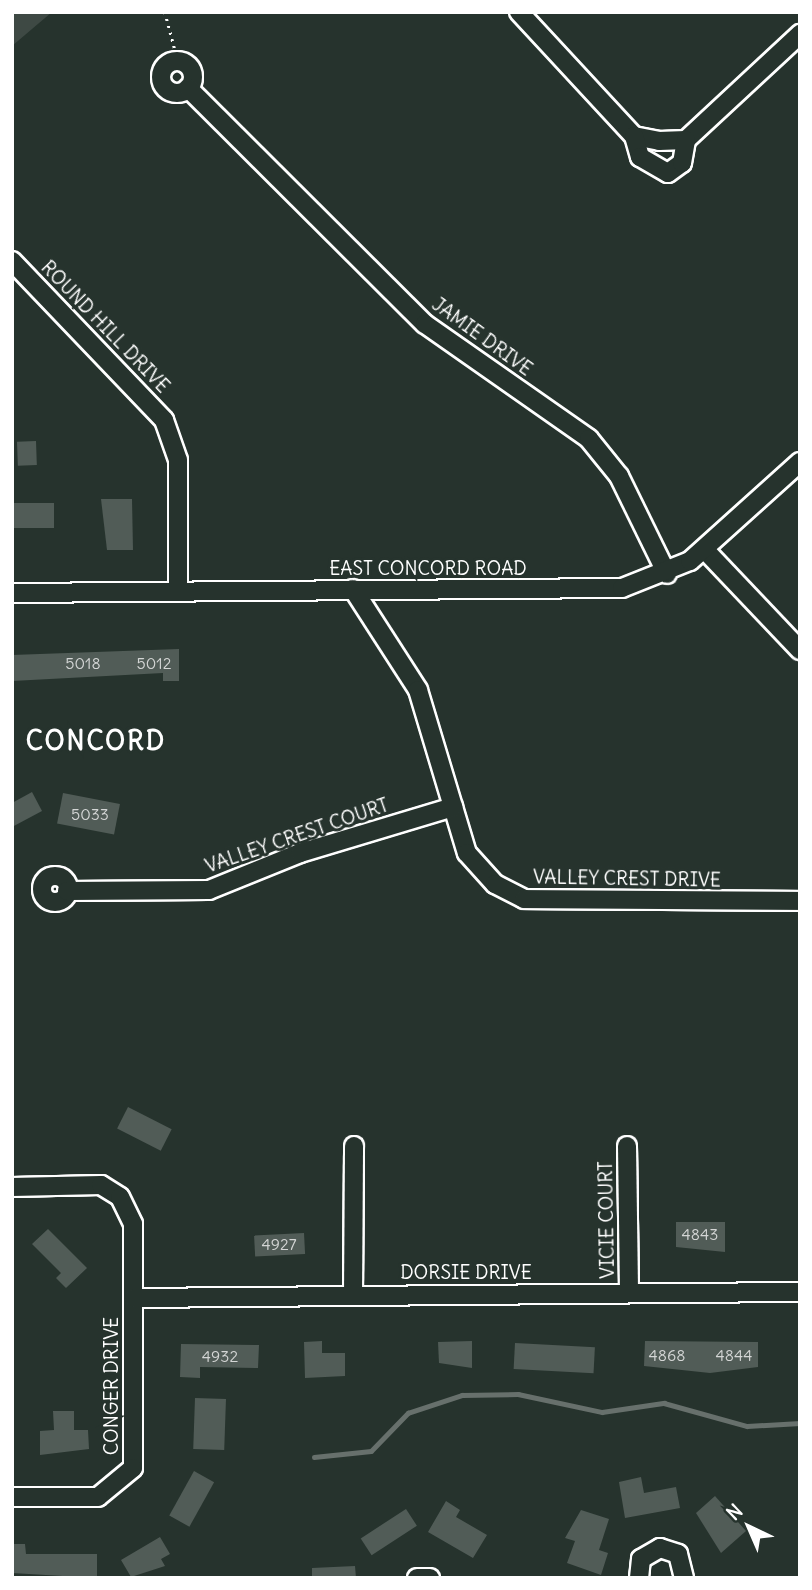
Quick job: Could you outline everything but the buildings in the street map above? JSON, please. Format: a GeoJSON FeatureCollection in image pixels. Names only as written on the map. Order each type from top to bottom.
{"type":"FeatureCollection","features":[{"type":"Feature","properties":{"kind":"street"},"geometry":{"type":"LineString","coordinates":[[519,12],[634,136],[640,157],[668,173],[682,163],[686,140],[800,34]]}},
{"type":"Feature","properties":{"kind":"street"},"geometry":{"type":"LineString","coordinates":[[178,61],[191,69],[188,88],[174,92],[163,83],[164,69],[178,61]]}},
{"type":"Feature","properties":{"kind":"street","name":"JAMIE DRIVE"},"geometry":{"type":"LineString","coordinates":[[188,88],[425,324],[589,439],[619,476],[667,574]]}},
{"type":"Feature","properties":{"kind":"street"},"geometry":{"type":"LineString","coordinates":[[634,136],[686,140]]}},
{"type":"Feature","properties":{"kind":"street","name":"ROUND HILL DRIVE"},"geometry":{"type":"LineString","coordinates":[[12,261],[164,420],[178,460],[178,590]]}},
{"type":"Feature","properties":{"kind":"street","name":"EAST CONCORD ROAD"},"geometry":{"type":"LineString","coordinates":[[12,593],[353,589],[594,590],[667,574],[705,550],[800,462]]}},
{"type":"Feature","properties":{"kind":"street"},"geometry":{"type":"LineString","coordinates":[[705,550],[800,650]]}},
{"type":"Feature","properties":{"kind":"street","name":"VALLEY CREST DRIVE"},"geometry":{"type":"LineString","coordinates":[[353,589],[418,690],[467,853],[495,884],[524,899],[800,901]]}},
{"type":"Feature","properties":{"kind":"street","name":"VALLEY CREST COURT"},"geometry":{"type":"LineString","coordinates":[[67,891],[209,890],[300,853],[453,807]]}},
{"type":"Feature","properties":{"kind":"street"},"geometry":{"type":"LineString","coordinates":[[353,1295],[354,1146]]}},
{"type":"Feature","properties":{"kind":"street","name":"VICIE COURT"},"geometry":{"type":"LineString","coordinates":[[627,1146],[629,1293]]}},
{"type":"Feature","properties":{"kind":"street"},"geometry":{"type":"LineString","coordinates":[[12,1187],[101,1185],[120,1197],[132,1224],[133,1298]]}},
{"type":"Feature","properties":{"kind":"street","name":"DORSIE DRIVE"},"geometry":{"type":"LineString","coordinates":[[133,1298],[800,1292]]}},
{"type":"Feature","properties":{"kind":"street","name":"CONGER DRIVE"},"geometry":{"type":"LineString","coordinates":[[12,1497],[98,1497],[133,1468],[133,1298]]}},
{"type":"Feature","properties":{"kind":"street"},"geometry":{"type":"LineString","coordinates":[[639,1578],[641,1559],[660,1548],[678,1554],[684,1578]]}},
{"type":"Feature","properties":{"kind":"street"},"geometry":{"type":"LineString","coordinates":[[417,1578],[430,1578]]}},
{"type":"Feature","properties":{"kind":"path"},"geometry":{"type":"LineString","coordinates":[[165,12],[178,61]]}},
{"type":"Feature","properties":{"kind":"shaded area"},"geometry":{"type":"Polygon","coordinates":[[[12,12],[52,12],[12,46],[12,12]]]}},
{"type":"Feature","properties":{"kind":"waterway"},"geometry":{"type":"LineString","coordinates":[[314,1457],[371,1451],[408,1413],[462,1395],[518,1394],[602,1412],[664,1403],[747,1426],[800,1423]]}},
{"type":"Feature","properties":{"kind":"district","name":"CONCORD"},"geometry":{"type":"Point","coordinates":[96,741]}}]}
